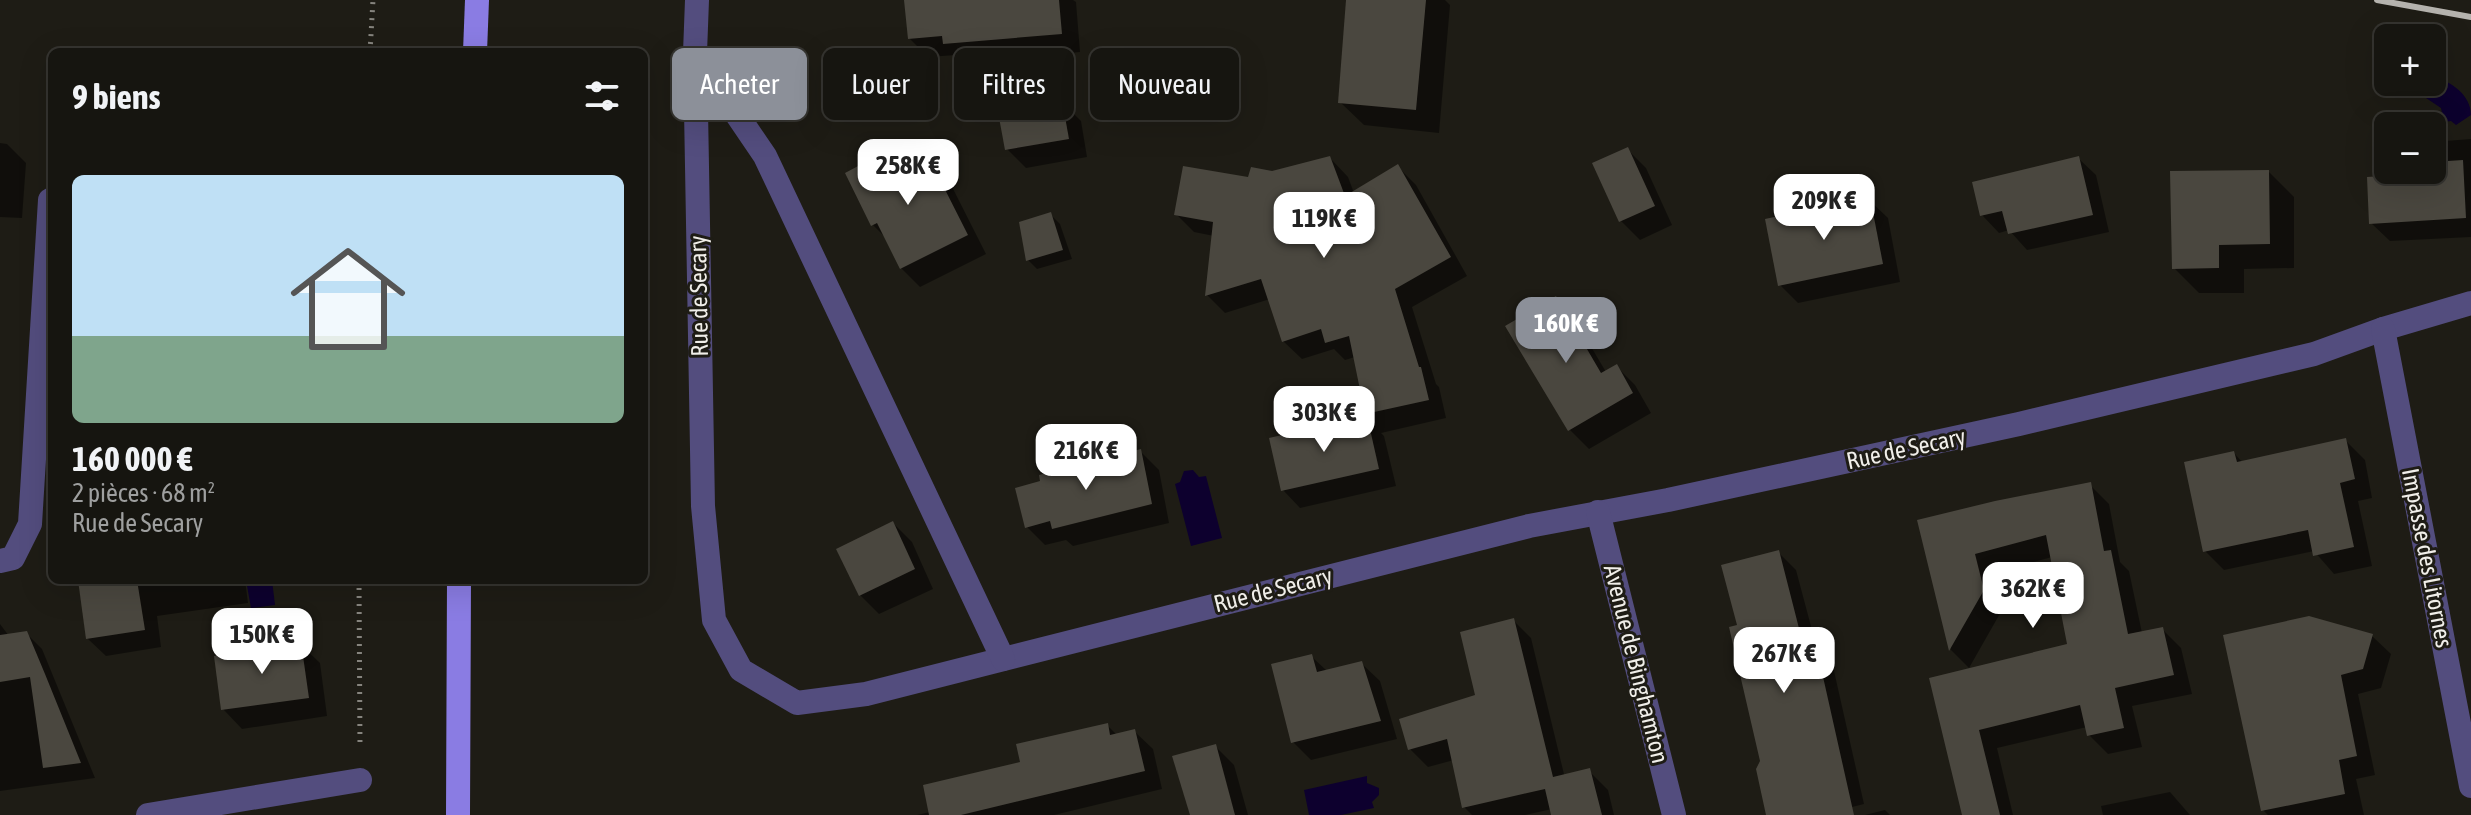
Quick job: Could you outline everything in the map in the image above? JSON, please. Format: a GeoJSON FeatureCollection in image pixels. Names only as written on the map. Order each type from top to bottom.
{"type":"FeatureCollection","features":[{"type":"Feature","properties":{"kind":"main road"},"geometry":{"type":"LineString","coordinates":[[475,48],[477,0]]}},
{"type":"Feature","properties":{"kind":"main road"},"geometry":{"type":"LineString","coordinates":[[458,815],[459,584]]}},
{"type":"Feature","properties":{"kind":"street","name":"Rue de Secary"},"geometry":{"type":"LineString","coordinates":[[695,48],[697,0]]}},
{"type":"Feature","properties":{"kind":"street","name":"Rue de Secary"},"geometry":{"type":"LineString","coordinates":[[696,120],[703,506],[714,620],[741,670],[797,703],[866,694],[1529,526],[1668,500],[2019,424],[2314,354],[2383,329],[2471,303]]}},
{"type":"Feature","properties":{"kind":"street"},"geometry":{"type":"LineString","coordinates":[[741,120],[765,156],[1003,659]]}},
{"type":"Feature","properties":{"kind":"street"},"geometry":{"type":"LineString","coordinates":[[0,561],[13,558],[30,524],[48,232]]}},
{"type":"Feature","properties":{"kind":"street","name":"Impasse des Litornes"},"geometry":{"type":"LineString","coordinates":[[2383,329],[2471,786]]}},
{"type":"Feature","properties":{"kind":"street","name":"Avenue de Binghamton"},"geometry":{"type":"LineString","coordinates":[[1598,512],[1674,815]]}},
{"type":"Feature","properties":{"kind":"street"},"geometry":{"type":"LineString","coordinates":[[148,815],[360,780]]}},
{"type":"Feature","properties":{"kind":"path"},"geometry":{"type":"LineString","coordinates":[[370,48],[373,0]]}},
{"type":"Feature","properties":{"kind":"path"},"geometry":{"type":"LineString","coordinates":[[359,584],[360,780]]}},
{"type":"Feature","properties":{"kind":"shaded area"},"geometry":{"type":"Polygon","coordinates":[[[2446,82],[2464,95],[2471,115],[2456,125],[2446,122],[2446,112],[2442,112],[2441,108],[2423,96],[2446,96],[2446,82]]]}},
{"type":"Feature","properties":{"kind":"shaded area"},"geometry":{"type":"Polygon","coordinates":[[[1193,470],[1199,477],[1206,476],[1222,538],[1191,546],[1175,484],[1180,482],[1184,471],[1193,470]]]}},
{"type":"Feature","properties":{"kind":"shaded area"},"geometry":{"type":"Polygon","coordinates":[[[247,584],[272,584],[275,605],[251,608],[247,584]]]}},
{"type":"Feature","properties":{"kind":"shaded area"},"geometry":{"type":"Polygon","coordinates":[[[1367,776],[1367,783],[1379,788],[1379,795],[1372,802],[1374,808],[1341,815],[1309,815],[1304,790],[1367,776]]]}},
{"type":"Feature","properties":{"kind":"building"},"geometry":{"type":"Polygon","coordinates":[[[904,0],[1059,0],[1062,34],[943,44],[942,36],[908,39],[904,0]]]}},
{"type":"Feature","properties":{"kind":"building"},"geometry":{"type":"Polygon","coordinates":[[[1346,0],[1426,0],[1416,110],[1338,103],[1346,0]]]}},
{"type":"Feature","properties":{"kind":"building"},"geometry":{"type":"Polygon","coordinates":[[[999,120],[1066,120],[1069,139],[1005,150],[999,120]]]}},
{"type":"Feature","properties":{"kind":"building"},"geometry":{"type":"Polygon","coordinates":[[[1628,147],[1655,206],[1619,222],[1592,163],[1628,147]]]}},
{"type":"Feature","properties":{"kind":"building"},"geometry":{"type":"Polygon","coordinates":[[[925,150],[968,235],[900,269],[877,223],[871,226],[845,173],[877,156],[884,171],[925,150]]]}},
{"type":"Feature","properties":{"kind":"building"},"geometry":{"type":"Polygon","coordinates":[[[1330,156],[1345,196],[1398,164],[1451,257],[1395,289],[1429,400],[1365,414],[1349,336],[1325,343],[1321,329],[1282,342],[1261,279],[1205,296],[1213,222],[1174,215],[1183,166],[1248,177],[1251,167],[1272,171],[1330,156]]]}},
{"type":"Feature","properties":{"kind":"building"},"geometry":{"type":"Polygon","coordinates":[[[2079,156],[2093,215],[2008,234],[2002,211],[1980,216],[1972,182],[2079,156]]]}},
{"type":"Feature","properties":{"kind":"building"},"geometry":{"type":"Polygon","coordinates":[[[2463,160],[2466,218],[2369,224],[2367,177],[2374,177],[2374,184],[2446,184],[2446,161],[2463,160]]]}},
{"type":"Feature","properties":{"kind":"building"},"geometry":{"type":"Polygon","coordinates":[[[2269,170],[2270,244],[2219,245],[2219,268],[2172,269],[2170,171],[2269,170]]]}},
{"type":"Feature","properties":{"kind":"building"},"geometry":{"type":"Polygon","coordinates":[[[1870,197],[1883,264],[1778,286],[1765,219],[1870,197]]]}},
{"type":"Feature","properties":{"kind":"building"},"geometry":{"type":"Polygon","coordinates":[[[1051,212],[1063,250],[1026,261],[1019,222],[1051,212]]]}},
{"type":"Feature","properties":{"kind":"building"},"geometry":{"type":"Polygon","coordinates":[[[1556,296],[1601,373],[1617,364],[1633,393],[1568,431],[1505,326],[1556,296]]]}},
{"type":"Feature","properties":{"kind":"building"},"geometry":{"type":"Polygon","coordinates":[[[1367,416],[1379,469],[1281,491],[1269,438],[1367,416]]]}},
{"type":"Feature","properties":{"kind":"building"},"geometry":{"type":"Polygon","coordinates":[[[2346,438],[2355,479],[2340,483],[2354,547],[2313,556],[2308,530],[2203,552],[2184,462],[2234,451],[2237,462],[2346,438]]]}},
{"type":"Feature","properties":{"kind":"building"},"geometry":{"type":"Polygon","coordinates":[[[1141,449],[1152,504],[1052,529],[1050,521],[1025,528],[1015,488],[1040,481],[1039,475],[1141,449]]]}},
{"type":"Feature","properties":{"kind":"building"},"geometry":{"type":"Polygon","coordinates":[[[2091,482],[2104,551],[2111,550],[2128,634],[2163,627],[2174,675],[2115,688],[2124,728],[2087,736],[2080,705],[1979,730],[2000,815],[1962,815],[1929,678],[2067,644],[2046,535],[1975,554],[1984,590],[1949,651],[1917,520],[2091,482]]]}},
{"type":"Feature","properties":{"kind":"building"},"geometry":{"type":"Polygon","coordinates":[[[893,521],[915,569],[859,596],[836,549],[893,521]]]}},
{"type":"Feature","properties":{"kind":"building"},"geometry":{"type":"Polygon","coordinates":[[[1779,550],[1803,644],[1815,641],[1854,815],[1766,815],[1756,769],[1760,761],[1729,627],[1737,625],[1721,565],[1779,550]]]}},
{"type":"Feature","properties":{"kind":"building"},"geometry":{"type":"Polygon","coordinates":[[[79,584],[138,584],[145,630],[86,639],[79,584]]]}},
{"type":"Feature","properties":{"kind":"building"},"geometry":{"type":"Polygon","coordinates":[[[2309,616],[2373,634],[2363,669],[2341,675],[2357,756],[2339,760],[2345,794],[2261,811],[2223,635],[2309,616]]]}},
{"type":"Feature","properties":{"kind":"building"},"geometry":{"type":"Polygon","coordinates":[[[1514,618],[1553,777],[1590,768],[1602,815],[1551,815],[1545,789],[1462,808],[1447,739],[1408,750],[1399,719],[1475,695],[1460,632],[1514,618]]]}},
{"type":"Feature","properties":{"kind":"building"},"geometry":{"type":"Polygon","coordinates":[[[27,631],[81,763],[43,768],[30,677],[0,682],[0,635],[27,631]]]}},
{"type":"Feature","properties":{"kind":"building"},"geometry":{"type":"Polygon","coordinates":[[[301,642],[309,698],[221,710],[214,656],[301,642]]]}},
{"type":"Feature","properties":{"kind":"building"},"geometry":{"type":"Polygon","coordinates":[[[1312,654],[1317,672],[1362,661],[1381,721],[1291,743],[1271,664],[1312,654]]]}},
{"type":"Feature","properties":{"kind":"building"},"geometry":{"type":"Polygon","coordinates":[[[1108,723],[1110,735],[1135,729],[1145,771],[961,815],[929,815],[923,785],[1020,762],[1016,744],[1108,723]]]}},
{"type":"Feature","properties":{"kind":"building"},"geometry":{"type":"Polygon","coordinates":[[[1216,744],[1235,815],[1190,815],[1172,756],[1216,744]]]}},
{"type":"Feature","properties":{"kind":"railway"},"geometry":{"type":"LineString","coordinates":[[2377,0],[2471,17]]}}]}
